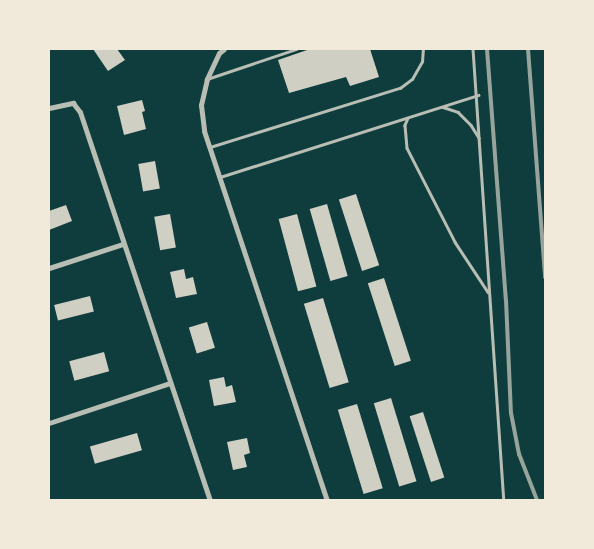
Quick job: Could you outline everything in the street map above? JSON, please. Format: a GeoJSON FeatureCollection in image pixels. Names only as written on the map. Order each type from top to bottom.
{"type":"FeatureCollection","features":[{"type":"Feature","properties":{"kind":"street"},"geometry":{"type":"LineString","coordinates":[[224,49],[219,52],[206,80],[202,104],[204,131],[326,500]]}},
{"type":"Feature","properties":{"kind":"street"},"geometry":{"type":"LineString","coordinates":[[49,108],[73,103],[80,112],[210,500]]}},
{"type":"Feature","properties":{"kind":"street"},"geometry":{"type":"LineString","coordinates":[[49,268],[123,244]]}},
{"type":"Feature","properties":{"kind":"street"},"geometry":{"type":"LineString","coordinates":[[49,423],[170,383]]}},
{"type":"Feature","properties":{"kind":"lane"},"geometry":{"type":"LineString","coordinates":[[206,80],[296,49]]}},
{"type":"Feature","properties":{"kind":"lane"},"geometry":{"type":"LineString","coordinates":[[209,148],[400,88],[412,79],[422,62],[423,49]]}},
{"type":"Feature","properties":{"kind":"lane"},"geometry":{"type":"LineString","coordinates":[[473,49],[478,95],[489,294],[504,500]]}},
{"type":"Feature","properties":{"kind":"lane"},"geometry":{"type":"LineString","coordinates":[[218,178],[478,95]]}},
{"type":"Feature","properties":{"kind":"lane"},"geometry":{"type":"LineString","coordinates":[[442,106],[458,112],[471,124],[480,140]]}},
{"type":"Feature","properties":{"kind":"lane"},"geometry":{"type":"LineString","coordinates":[[408,117],[405,125],[407,148],[455,242],[489,294]]}},
{"type":"Feature","properties":{"kind":"building"},"geometry":{"type":"Polygon","coordinates":[[[93,49],[117,49],[125,60],[108,71],[93,49]]]}},
{"type":"Feature","properties":{"kind":"building"},"geometry":{"type":"Polygon","coordinates":[[[310,49],[370,49],[379,77],[350,86],[346,77],[289,93],[278,60],[310,49]]]}},
{"type":"Feature","properties":{"kind":"building"},"geometry":{"type":"Polygon","coordinates":[[[142,100],[145,111],[142,112],[146,129],[124,135],[117,106],[142,100]]]}},
{"type":"Feature","properties":{"kind":"building"},"geometry":{"type":"Polygon","coordinates":[[[155,161],[160,189],[143,192],[138,164],[155,161]]]}},
{"type":"Feature","properties":{"kind":"building"},"geometry":{"type":"Polygon","coordinates":[[[356,194],[379,265],[362,271],[339,200],[356,194]]]}},
{"type":"Feature","properties":{"kind":"building"},"geometry":{"type":"Polygon","coordinates":[[[327,204],[348,276],[330,281],[310,209],[327,204]]]}},
{"type":"Feature","properties":{"kind":"building"},"geometry":{"type":"Polygon","coordinates":[[[66,205],[72,221],[49,230],[49,211],[66,205]]]}},
{"type":"Feature","properties":{"kind":"building"},"geometry":{"type":"Polygon","coordinates":[[[170,214],[176,247],[160,250],[154,217],[170,214]]]}},
{"type":"Feature","properties":{"kind":"building"},"geometry":{"type":"Polygon","coordinates":[[[297,214],[316,286],[298,291],[279,219],[297,214]]]}},
{"type":"Feature","properties":{"kind":"building"},"geometry":{"type":"Polygon","coordinates":[[[184,269],[186,279],[193,277],[197,294],[176,298],[170,272],[184,269]]]}},
{"type":"Feature","properties":{"kind":"building"},"geometry":{"type":"Polygon","coordinates":[[[384,278],[411,361],[395,366],[368,283],[384,278]]]}},
{"type":"Feature","properties":{"kind":"building"},"geometry":{"type":"Polygon","coordinates":[[[90,296],[94,312],[58,320],[54,305],[90,296]]]}},
{"type":"Feature","properties":{"kind":"building"},"geometry":{"type":"Polygon","coordinates":[[[323,298],[349,382],[330,388],[304,304],[323,298]]]}},
{"type":"Feature","properties":{"kind":"building"},"geometry":{"type":"Polygon","coordinates":[[[207,322],[215,348],[197,353],[189,328],[207,322]]]}},
{"type":"Feature","properties":{"kind":"building"},"geometry":{"type":"Polygon","coordinates":[[[104,352],[109,371],[74,381],[69,361],[104,352]]]}},
{"type":"Feature","properties":{"kind":"building"},"geometry":{"type":"Polygon","coordinates":[[[224,377],[226,387],[232,385],[236,402],[214,406],[209,380],[224,377]]]}},
{"type":"Feature","properties":{"kind":"building"},"geometry":{"type":"Polygon","coordinates":[[[391,398],[416,481],[399,486],[374,403],[391,398]]]}},
{"type":"Feature","properties":{"kind":"building"},"geometry":{"type":"Polygon","coordinates":[[[357,404],[383,488],[364,494],[338,410],[357,404]]]}},
{"type":"Feature","properties":{"kind":"building"},"geometry":{"type":"Polygon","coordinates":[[[423,412],[444,478],[431,482],[410,416],[423,412]]]}},
{"type":"Feature","properties":{"kind":"building"},"geometry":{"type":"Polygon","coordinates":[[[137,433],[142,450],[95,464],[90,447],[137,433]]]}},
{"type":"Feature","properties":{"kind":"building"},"geometry":{"type":"Polygon","coordinates":[[[247,438],[250,453],[244,455],[247,467],[233,470],[227,442],[247,438]]]}},
{"type":"Feature","properties":{"kind":"railway"},"geometry":{"type":"LineString","coordinates":[[487,49],[506,300],[511,413],[519,454],[537,500]]}},
{"type":"Feature","properties":{"kind":"railway"},"geometry":{"type":"LineString","coordinates":[[528,49],[545,277]]}}]}
